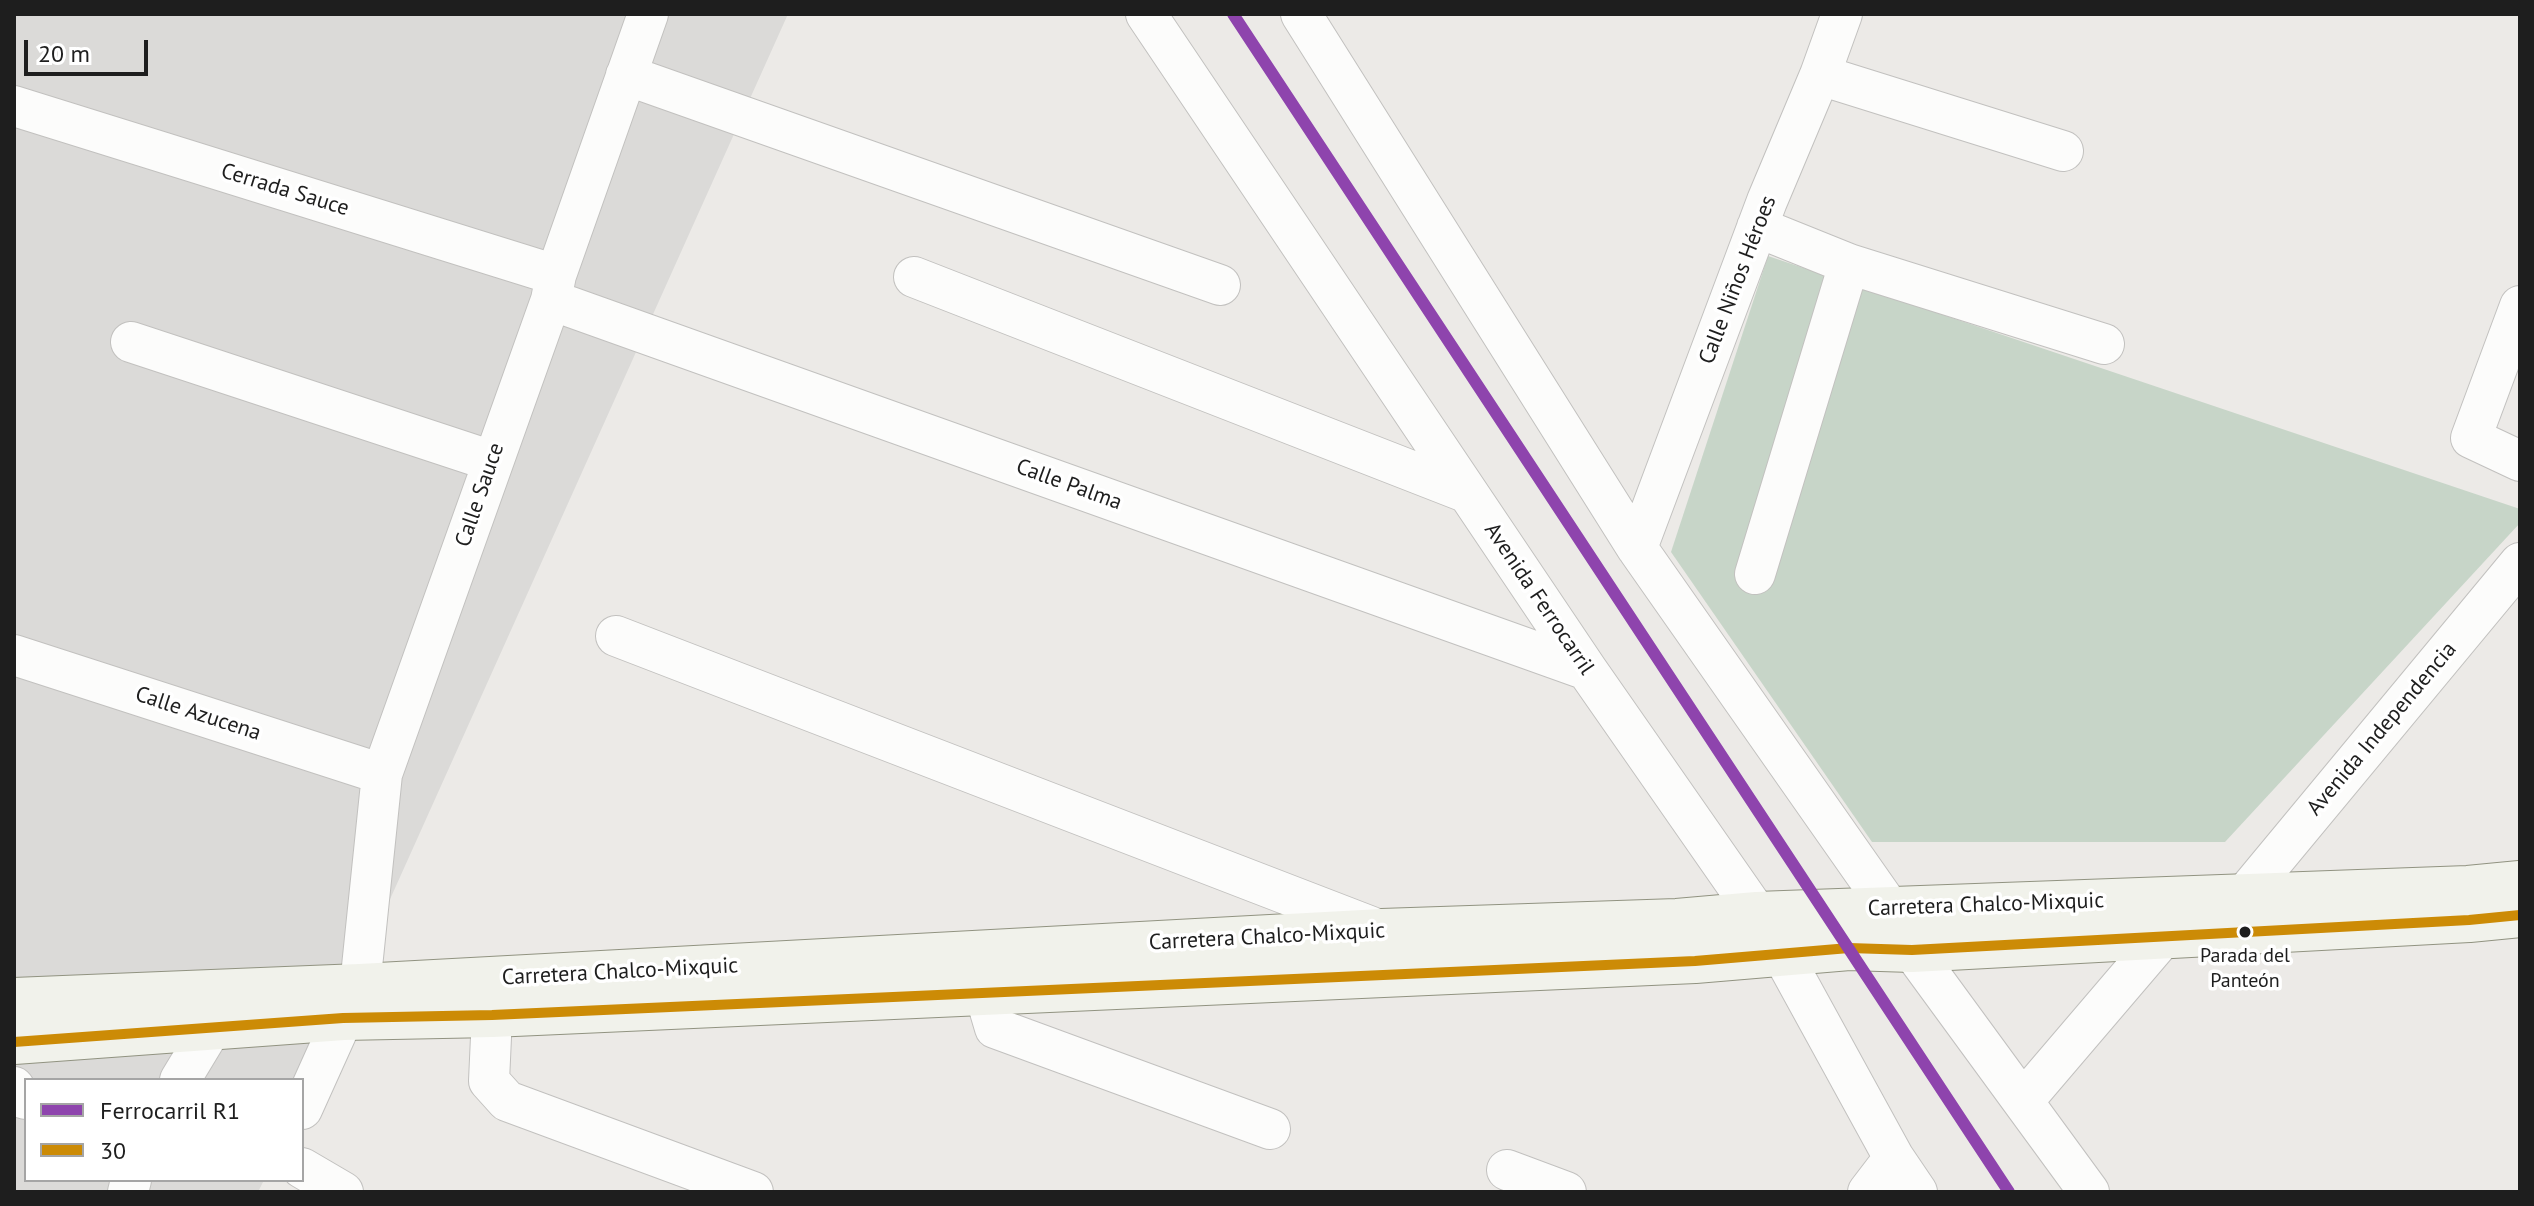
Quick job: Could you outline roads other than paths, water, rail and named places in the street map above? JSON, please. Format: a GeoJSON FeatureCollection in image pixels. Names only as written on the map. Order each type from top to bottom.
{"type":"FeatureCollection","features":[{"type":"Feature","properties":{"kind":"main road","name":"Carretera Chalco-Mixquic"},"geometry":{"type":"LineString","coordinates":[[14,1000],[352,1002],[1382,931],[2468,888],[2520,883]]}},
{"type":"Feature","properties":{"kind":"main road"},"geometry":{"type":"LineString","coordinates":[[14,1042],[212,1027],[352,1002],[492,1015],[1679,961],[1849,948],[1912,950],[2520,915]]}},
{"type":"Feature","properties":{"kind":"street","name":"Calle Sauce"},"geometry":{"type":"LineString","coordinates":[[304,1105],[352,1002],[382,774],[648,14]]}},
{"type":"Feature","properties":{"kind":"street","name":"Avenida Ferrocarril"},"geometry":{"type":"LineString","coordinates":[[1146,14],[1587,670],[1757,914],[1894,1158],[1917,1192]]}},
{"type":"Feature","properties":{"kind":"street"},"geometry":{"type":"LineString","coordinates":[[1301,14],[1637,548],[1890,909],[1912,950],[2089,1192]]}},
{"type":"Feature","properties":{"kind":"street","name":"Calle Niños Héroes"},"geometry":{"type":"LineString","coordinates":[[1637,548],[1757,227],[1842,14]]}},
{"type":"Feature","properties":{"kind":"street"},"geometry":{"type":"LineString","coordinates":[[626,75],[1220,285]]}},
{"type":"Feature","properties":{"kind":"street"},"geometry":{"type":"LineString","coordinates":[[1820,75],[2063,151]]}},
{"type":"Feature","properties":{"kind":"street","name":"Cerrada Sauce"},"geometry":{"type":"LineString","coordinates":[[14,106],[553,288]]}},
{"type":"Feature","properties":{"kind":"street"},"geometry":{"type":"LineString","coordinates":[[1757,227],[1849,264],[2104,344]]}},
{"type":"Feature","properties":{"kind":"street"},"geometry":{"type":"LineString","coordinates":[[1755,574],[1849,264]]}},
{"type":"Feature","properties":{"kind":"street"},"geometry":{"type":"LineString","coordinates":[[914,277],[1468,493]]}},
{"type":"Feature","properties":{"kind":"street","name":"Calle Palma"},"geometry":{"type":"LineString","coordinates":[[553,288],[1587,670]]}},
{"type":"Feature","properties":{"kind":"street"},"geometry":{"type":"LineString","coordinates":[[2520,306],[2471,438],[2520,461]]}},
{"type":"Feature","properties":{"kind":"street"},"geometry":{"type":"LineString","coordinates":[[131,342],[492,461]]}},
{"type":"Feature","properties":{"kind":"street","name":"Avenida Independencia"},"geometry":{"type":"LineString","coordinates":[[2244,896],[2520,563]]}},
{"type":"Feature","properties":{"kind":"street"},"geometry":{"type":"LineString","coordinates":[[616,636],[1382,931]]}},
{"type":"Feature","properties":{"kind":"street","name":"Calle Azucena"},"geometry":{"type":"LineString","coordinates":[[14,655],[382,774]]}},
{"type":"Feature","properties":{"kind":"street"},"geometry":{"type":"LineString","coordinates":[[2023,1101],[2163,937]]}},
{"type":"Feature","properties":{"kind":"street"},"geometry":{"type":"LineString","coordinates":[[984,991],[995,1028],[1270,1129]]}},
{"type":"Feature","properties":{"kind":"street"},"geometry":{"type":"LineString","coordinates":[[492,1015],[489,1081],[507,1101],[753,1192]]}},
{"type":"Feature","properties":{"kind":"street"},"geometry":{"type":"LineString","coordinates":[[181,1078],[212,1027]]}},
{"type":"Feature","properties":{"kind":"street"},"geometry":{"type":"LineString","coordinates":[[1868,1192],[1894,1158]]}},
{"type":"Feature","properties":{"kind":"street"},"geometry":{"type":"LineString","coordinates":[[304,1169],[343,1192]]}},
{"type":"Feature","properties":{"kind":"street"},"geometry":{"type":"LineString","coordinates":[[1507,1170],[1566,1192]]}},
{"type":"Feature","properties":{"kind":"rail line","name":"R1"},"geometry":{"type":"LineString","coordinates":[[1233,14],[2009,1192]]}},
{"type":"Feature","properties":{"kind":"place","name":"Parada del Panteón"},"geometry":{"type":"Point","coordinates":[2245,932]}}]}
